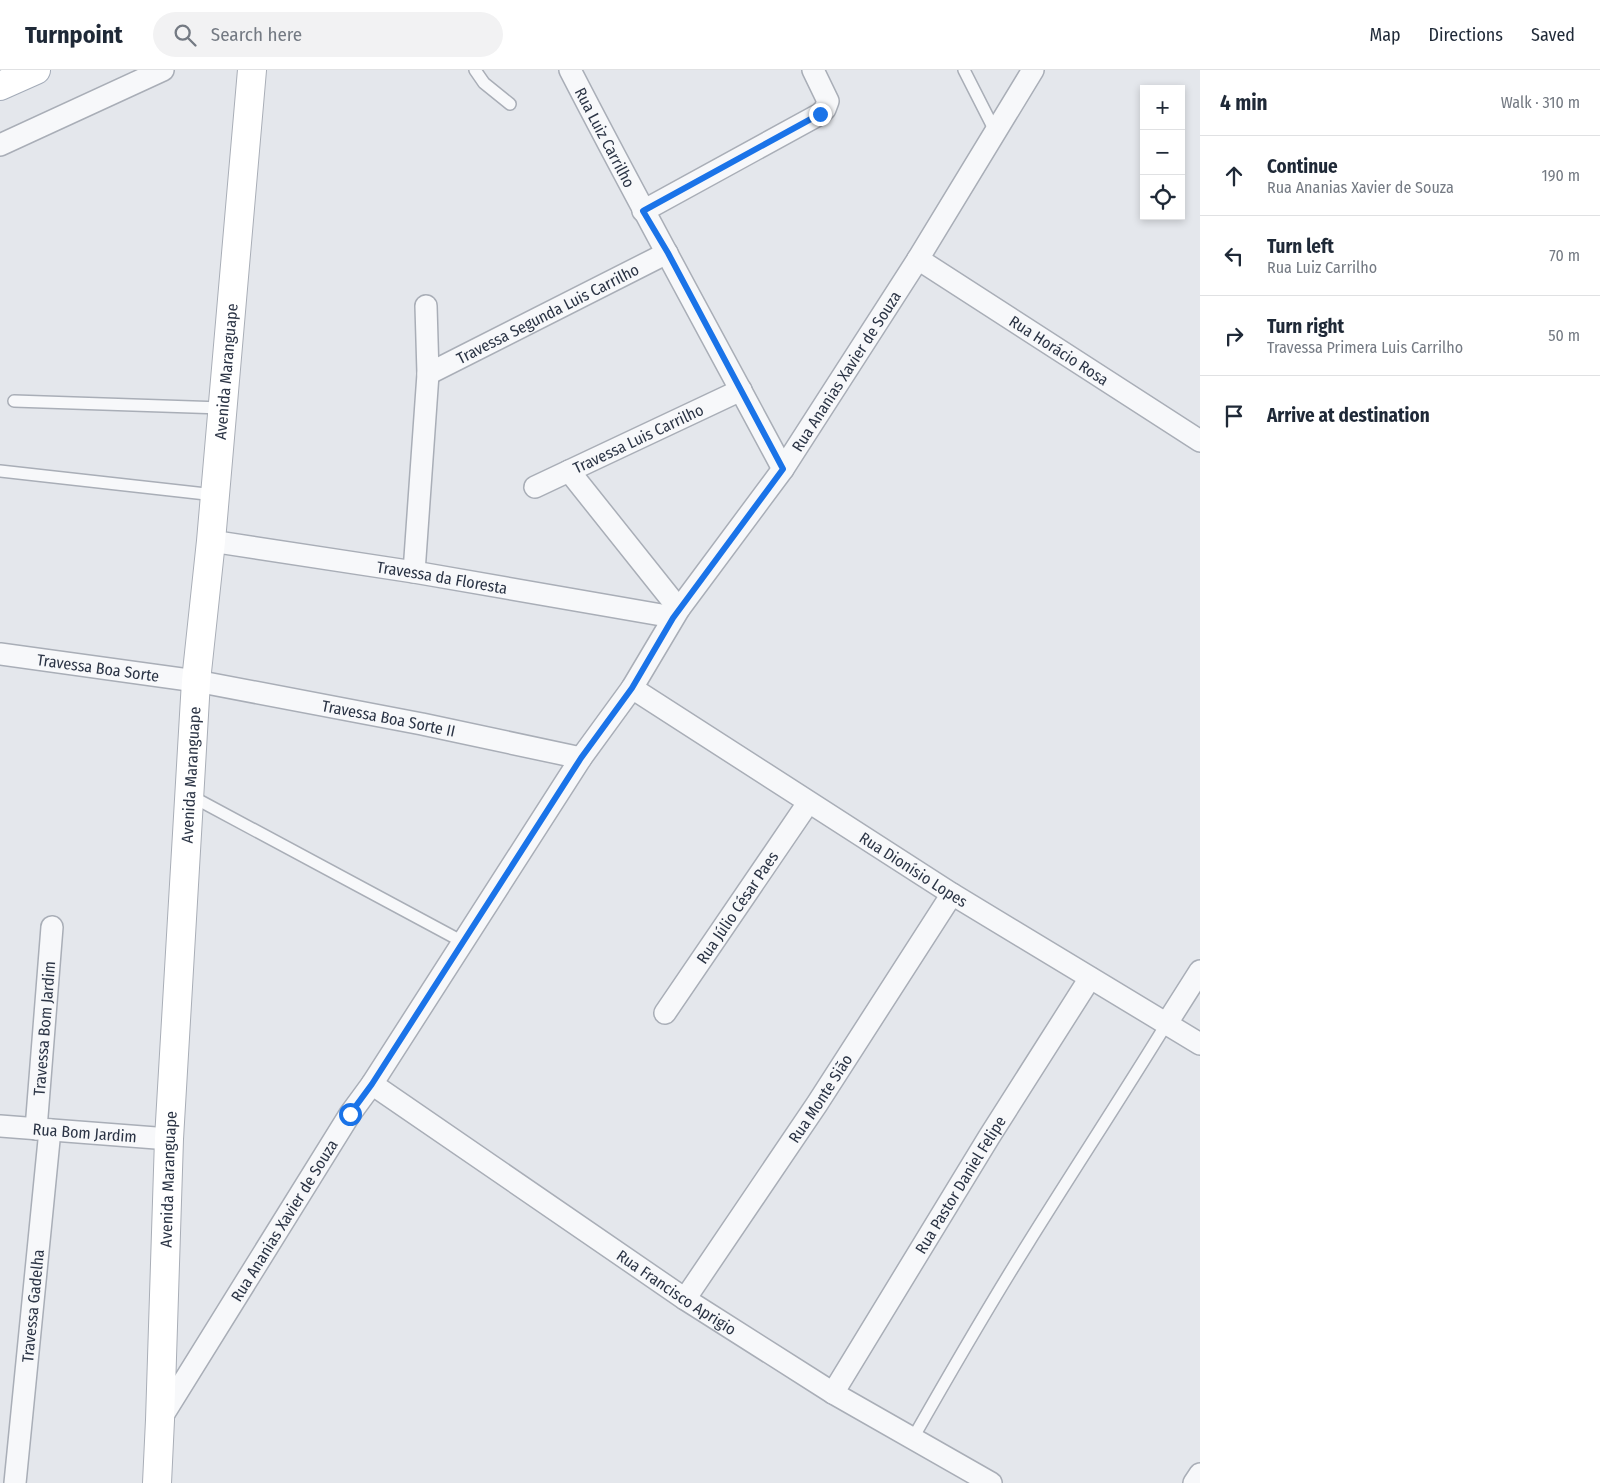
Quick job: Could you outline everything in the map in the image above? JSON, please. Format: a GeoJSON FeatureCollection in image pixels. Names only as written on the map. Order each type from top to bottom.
{"type":"FeatureCollection","features":[{"type":"Feature","properties":{"kind":"main road"},"geometry":{"type":"LineString","coordinates":[[0,86],[36,70]]}},
{"type":"Feature","properties":{"kind":"main road","name":"Avenida Maranguape"},"geometry":{"type":"LineString","coordinates":[[157,1483],[169,1139],[196,680],[211,541],[252,70]]}},
{"type":"Feature","properties":{"kind":"street"},"geometry":{"type":"LineString","coordinates":[[0,145],[163,70]]}},
{"type":"Feature","properties":{"kind":"street","name":"Rua Luiz Carrilho"},"geometry":{"type":"LineString","coordinates":[[570,70],[643,211],[668,253],[783,469]]}},
{"type":"Feature","properties":{"kind":"street"},"geometry":{"type":"LineString","coordinates":[[643,211],[820,114],[828,102],[814,70]]}},
{"type":"Feature","properties":{"kind":"street","name":"Rua Ananias Xavier de Souza"},"geometry":{"type":"LineString","coordinates":[[160,1420],[350,1114],[372,1084],[581,758],[632,688],[676,614],[783,469],[918,259],[1033,70]]}},
{"type":"Feature","properties":{"kind":"street","name":"Travessa Segunda Luis Carrilho"},"geometry":{"type":"LineString","coordinates":[[428,374],[668,253]]}},
{"type":"Feature","properties":{"kind":"street","name":"Rua Horácio Rosa"},"geometry":{"type":"LineString","coordinates":[[918,259],[1200,441]]}},
{"type":"Feature","properties":{"kind":"street"},"geometry":{"type":"LineString","coordinates":[[414,572],[428,374],[426,306]]}},
{"type":"Feature","properties":{"kind":"street","name":"Travessa Luis Carrilho"},"geometry":{"type":"LineString","coordinates":[[535,487],[741,390]]}},
{"type":"Feature","properties":{"kind":"street"},"geometry":{"type":"LineString","coordinates":[[569,471],[676,614]]}},
{"type":"Feature","properties":{"kind":"street","name":"Travessa da Floresta"},"geometry":{"type":"LineString","coordinates":[[211,541],[676,614]]}},
{"type":"Feature","properties":{"kind":"street","name":"Travessa Boa Sorte"},"geometry":{"type":"LineString","coordinates":[[0,654],[196,680]]}},
{"type":"Feature","properties":{"kind":"street","name":"Travessa Boa Sorte II"},"geometry":{"type":"LineString","coordinates":[[196,680],[422,724],[581,758]]}},
{"type":"Feature","properties":{"kind":"street","name":"Rua Dionísio Lopes"},"geometry":{"type":"LineString","coordinates":[[632,688],[952,894],[1200,1044]]}},
{"type":"Feature","properties":{"kind":"street","name":"Rua Júlio César Paes"},"geometry":{"type":"LineString","coordinates":[[665,1013],[808,803]]}},
{"type":"Feature","properties":{"kind":"street","name":"Rua Monte Sião"},"geometry":{"type":"LineString","coordinates":[[685,1299],[817,1104],[952,894]]}},
{"type":"Feature","properties":{"kind":"street","name":"Travessa Bom Jardim"},"geometry":{"type":"LineString","coordinates":[[43,1129],[52,927]]}},
{"type":"Feature","properties":{"kind":"street"},"geometry":{"type":"LineString","coordinates":[[1167,1023],[1200,971]]}},
{"type":"Feature","properties":{"kind":"street","name":"Rua Pastor Daniel Felipe"},"geometry":{"type":"LineString","coordinates":[[833,1393],[989,1137],[1090,978]]}},
{"type":"Feature","properties":{"kind":"street","name":"Rua Francisco Aprigio"},"geometry":{"type":"LineString","coordinates":[[372,1084],[685,1299],[833,1393],[991,1483]]}},
{"type":"Feature","properties":{"kind":"street","name":"Rua Bom Jardim"},"geometry":{"type":"LineString","coordinates":[[0,1126],[169,1139]]}},
{"type":"Feature","properties":{"kind":"street","name":"Travessa Gadelha"},"geometry":{"type":"LineString","coordinates":[[16,1483],[43,1129]]}},
{"type":"Feature","properties":{"kind":"street"},"geometry":{"type":"LineString","coordinates":[[1194,1483],[1200,1474]]}},
{"type":"Feature","properties":{"kind":"lane"},"geometry":{"type":"LineString","coordinates":[[475,70],[484,83],[510,104]]}},
{"type":"Feature","properties":{"kind":"lane"},"geometry":{"type":"LineString","coordinates":[[964,70],[995,131]]}},
{"type":"Feature","properties":{"kind":"lane"},"geometry":{"type":"LineString","coordinates":[[14,401],[223,408]]}},
{"type":"Feature","properties":{"kind":"lane"},"geometry":{"type":"LineString","coordinates":[[0,471],[215,495]]}},
{"type":"Feature","properties":{"kind":"lane"},"geometry":{"type":"LineString","coordinates":[[190,796],[463,942]]}},
{"type":"Feature","properties":{"kind":"lane"},"geometry":{"type":"LineString","coordinates":[[913,1438],[1027,1244],[1107,1121],[1167,1023]]}},
{"type":"Feature","properties":{"kind":"route"},"geometry":{"type":"LineString","coordinates":[[350,1114],[372,1084],[581,758],[632,688],[678,610],[783,469],[668,253],[643,211],[820,114]]}}]}
